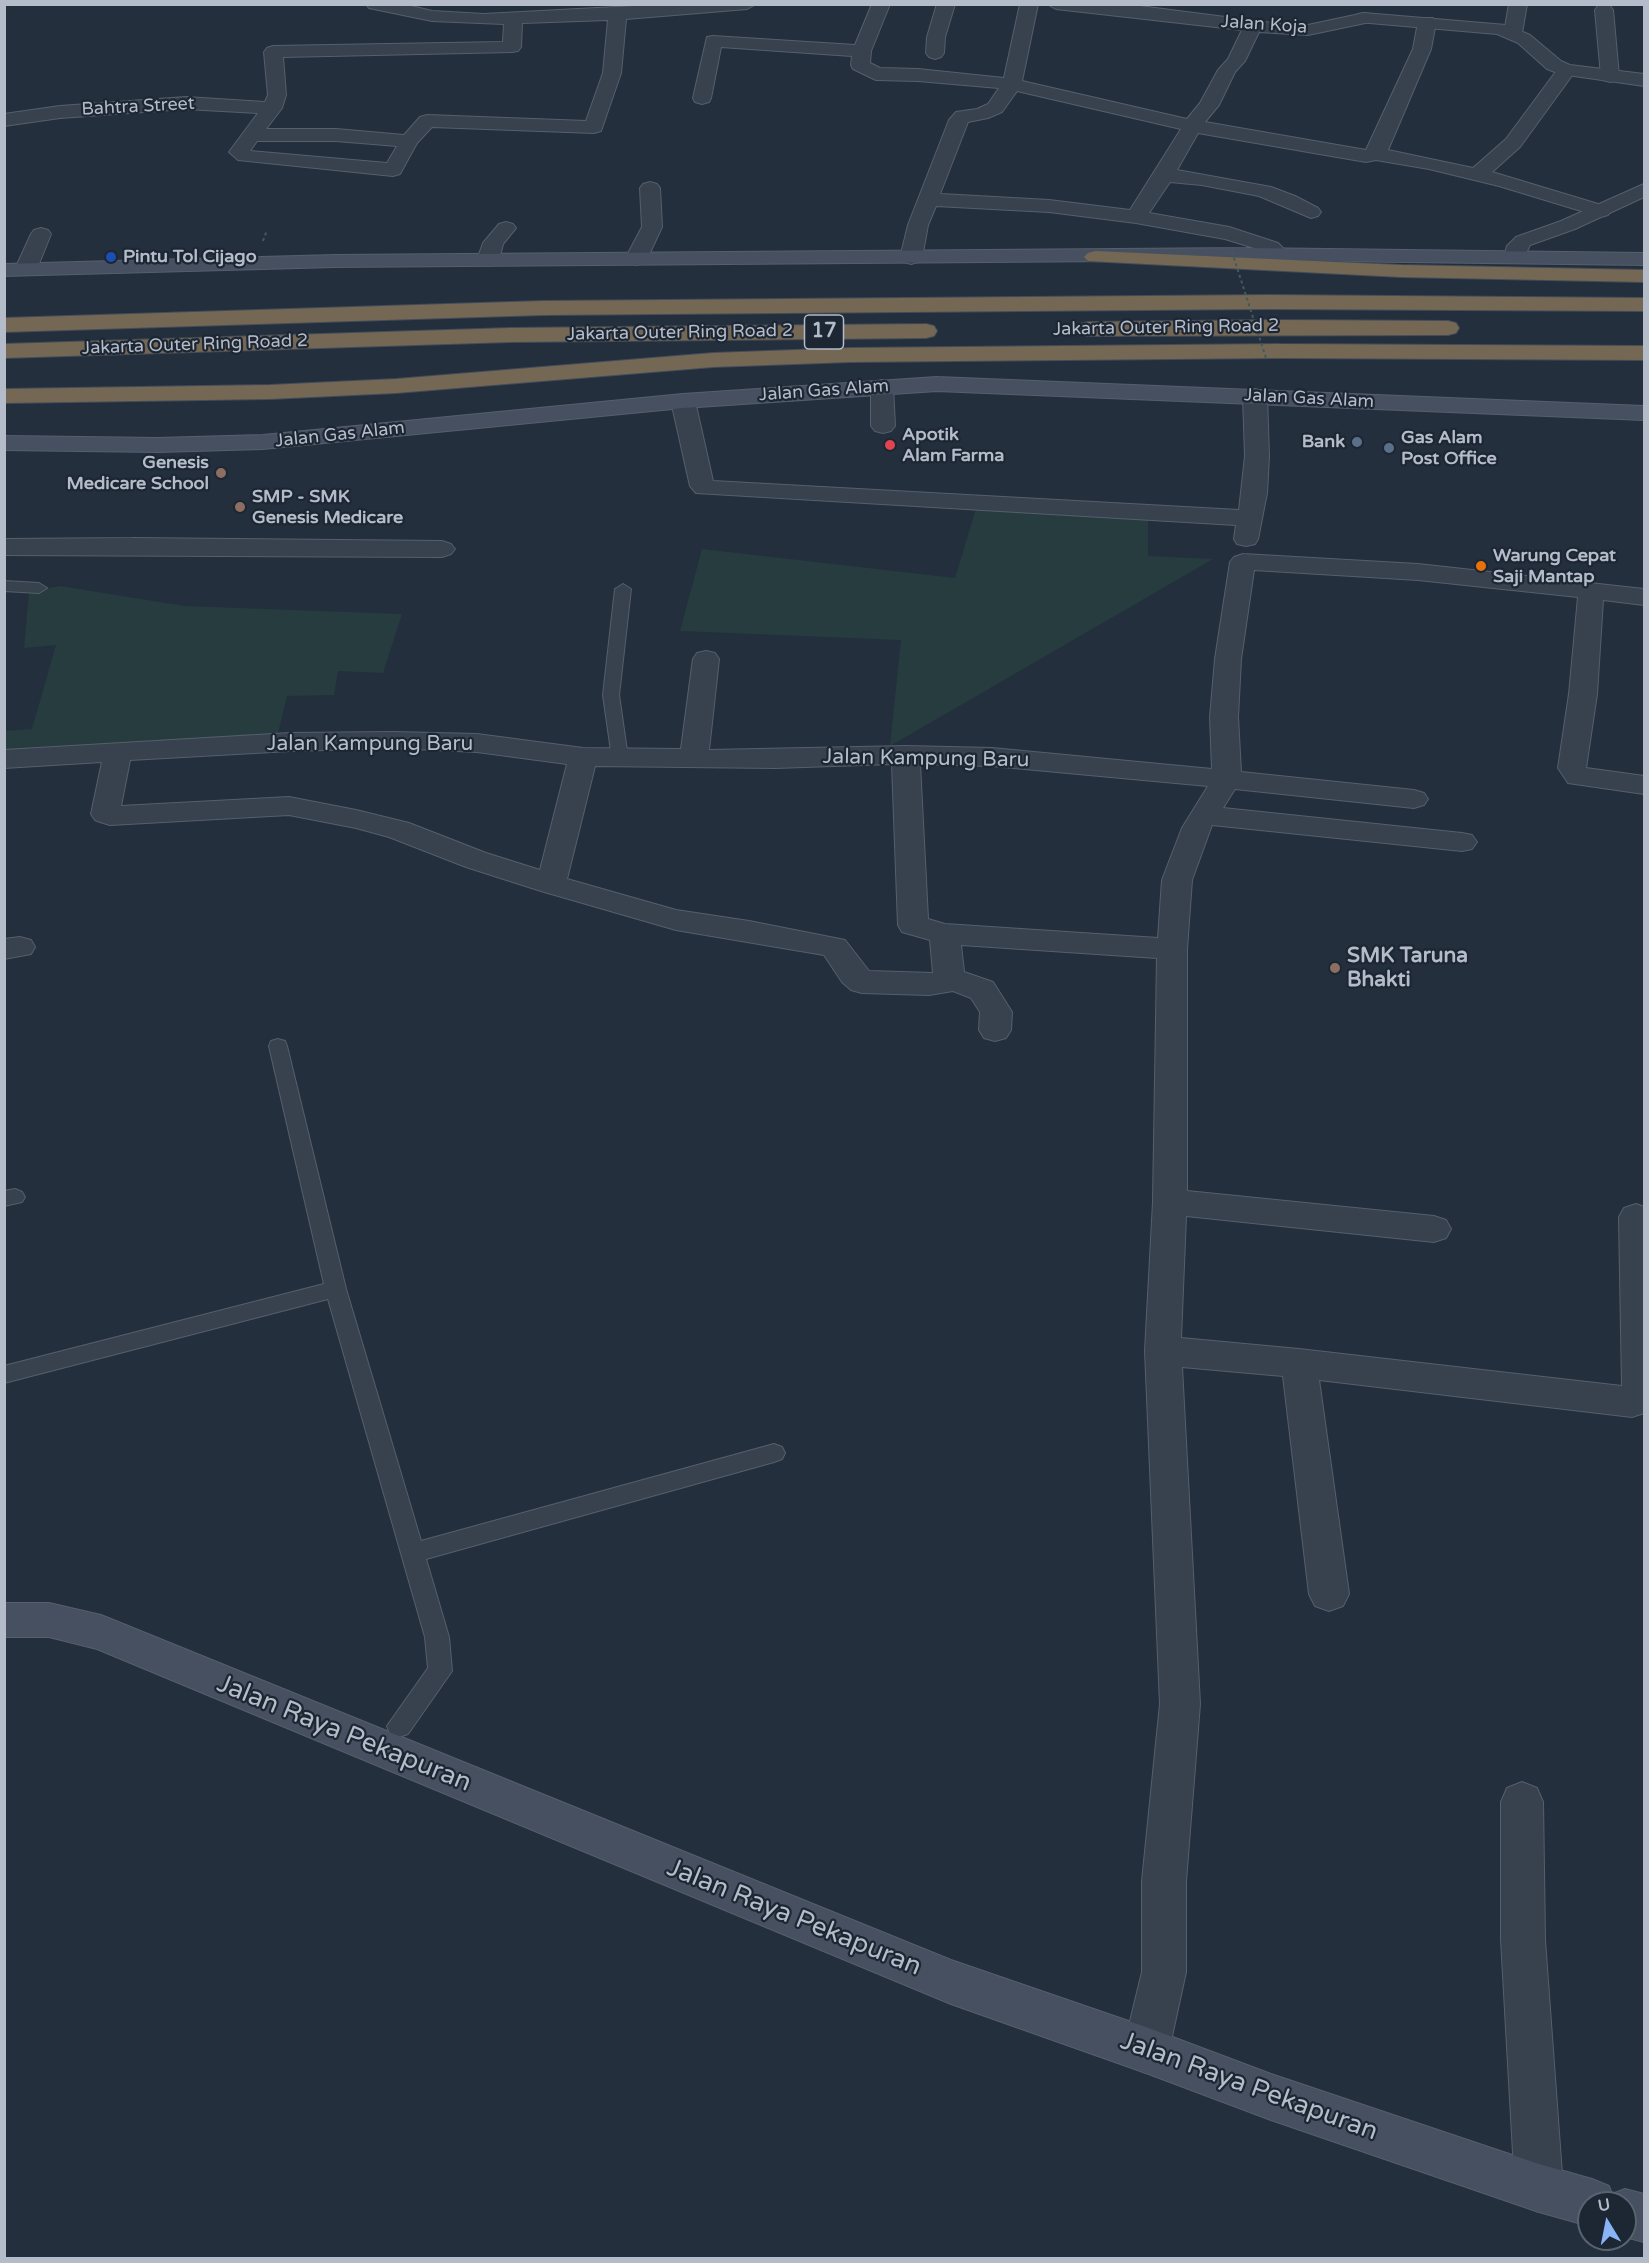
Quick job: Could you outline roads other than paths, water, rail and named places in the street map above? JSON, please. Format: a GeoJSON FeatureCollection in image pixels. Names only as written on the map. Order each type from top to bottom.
{"type":"FeatureCollection","features":[{"type":"Feature","properties":{"kind":"highway"},"geometry":{"type":"LineString","coordinates":[[1095,257],[1401,271],[1644,276]]}},
{"type":"Feature","properties":{"kind":"highway","name":"Jakarta Outer Ring Road 2"},"geometry":{"type":"LineString","coordinates":[[4,325],[543,308],[1255,302],[1644,305]]}},
{"type":"Feature","properties":{"kind":"highway","name":"Jakarta Outer Ring Road 2"},"geometry":{"type":"LineString","coordinates":[[1073,329],[1276,327],[1466,329]]}},
{"type":"Feature","properties":{"kind":"highway","name":"Jakarta Outer Ring Road 2"},"geometry":{"type":"LineString","coordinates":[[4,351],[511,335],[941,330]]}},
{"type":"Feature","properties":{"kind":"highway"},"geometry":{"type":"LineString","coordinates":[[4,396],[270,392],[373,387],[736,359],[966,352],[1644,353]]}},
{"type":"Feature","properties":{"kind":"highway"},"geometry":{"type":"LineString","coordinates":[[1273,354],[1521,374]]}},
{"type":"Feature","properties":{"kind":"main road"},"geometry":{"type":"LineString","coordinates":[[4,270],[335,261],[1278,254],[1644,260]]}},
{"type":"Feature","properties":{"kind":"main road","name":"Jalan Gas Alam"},"geometry":{"type":"LineString","coordinates":[[4,443],[158,445],[263,442],[683,402],[882,387],[976,385],[1644,413]]}},
{"type":"Feature","properties":{"kind":"main road","name":"Jalan Raya Pekapuran"},"geometry":{"type":"LineString","coordinates":[[4,1620],[49,1620],[100,1633],[731,1894],[951,1982],[1146,2050],[1271,2097],[1577,2199]]}},
{"type":"Feature","properties":{"kind":"street"},"geometry":{"type":"LineString","coordinates":[[375,4],[455,18],[618,14],[747,4]]}},
{"type":"Feature","properties":{"kind":"street"},"geometry":{"type":"LineString","coordinates":[[881,4],[862,51],[860,65],[876,74],[918,75],[1012,84],[1192,126],[1366,156],[1376,154],[1429,163],[1478,174],[1601,211]]}},
{"type":"Feature","properties":{"kind":"street"},"geometry":{"type":"LineString","coordinates":[[935,53],[936,37],[946,4]]}},
{"type":"Feature","properties":{"kind":"street"},"geometry":{"type":"LineString","coordinates":[[911,258],[918,225],[959,120],[963,116],[981,114],[995,108],[1012,84],[1029,4]]}},
{"type":"Feature","properties":{"kind":"street","name":"Jalan Koja"},"geometry":{"type":"LineString","coordinates":[[1056,4],[1195,11],[1252,27],[1308,30],[1364,18]]}},
{"type":"Feature","properties":{"kind":"street"},"geometry":{"type":"LineString","coordinates":[[1308,30],[1328,4]]}},
{"type":"Feature","properties":{"kind":"street"},"geometry":{"type":"LineString","coordinates":[[1364,18],[1393,4]]}},
{"type":"Feature","properties":{"kind":"street"},"geometry":{"type":"LineString","coordinates":[[1513,33],[1518,4]]}},
{"type":"Feature","properties":{"kind":"street"},"geometry":{"type":"LineString","coordinates":[[1604,10],[1610,76]]}},
{"type":"Feature","properties":{"kind":"street"},"geometry":{"type":"LineString","coordinates":[[513,18],[512,47],[273,52],[278,81],[277,95],[272,108],[244,143],[245,156],[393,170],[409,141],[427,122],[594,127],[612,74],[618,14]]}},
{"type":"Feature","properties":{"kind":"street"},"geometry":{"type":"LineString","coordinates":[[1364,18],[1483,26],[1513,33],[1524,39],[1550,63],[1567,69],[1644,80]]}},
{"type":"Feature","properties":{"kind":"street"},"geometry":{"type":"LineString","coordinates":[[1376,154],[1422,49],[1427,22]]}},
{"type":"Feature","properties":{"kind":"street"},"geometry":{"type":"LineString","coordinates":[[1136,217],[1164,175],[1192,126],[1209,105],[1227,70],[1236,61],[1252,27]]}},
{"type":"Feature","properties":{"kind":"street"},"geometry":{"type":"LineString","coordinates":[[702,98],[713,41],[862,51]]}},
{"type":"Feature","properties":{"kind":"street"},"geometry":{"type":"LineString","coordinates":[[1478,174],[1513,143],[1567,69]]}},
{"type":"Feature","properties":{"kind":"street","name":"Bahtra Street"},"geometry":{"type":"LineString","coordinates":[[4,120],[60,112],[186,103],[272,108]]}},
{"type":"Feature","properties":{"kind":"street"},"geometry":{"type":"LineString","coordinates":[[244,143],[336,135],[409,141]]}},
{"type":"Feature","properties":{"kind":"street"},"geometry":{"type":"LineString","coordinates":[[1164,175],[1202,179],[1264,191],[1311,212]]}},
{"type":"Feature","properties":{"kind":"street"},"geometry":{"type":"LineString","coordinates":[[636,259],[652,227],[650,188]]}},
{"type":"Feature","properties":{"kind":"street"},"geometry":{"type":"LineString","coordinates":[[1515,257],[1517,246],[1523,241],[1601,211],[1644,190]]}},
{"type":"Feature","properties":{"kind":"street"},"geometry":{"type":"LineString","coordinates":[[928,199],[1049,206],[1136,217],[1229,233],[1271,247],[1278,254]]}},
{"type":"Feature","properties":{"kind":"street"},"geometry":{"type":"LineString","coordinates":[[488,260],[493,243],[506,228]]}},
{"type":"Feature","properties":{"kind":"street"},"geometry":{"type":"LineString","coordinates":[[26,269],[41,234]]}},
{"type":"Feature","properties":{"kind":"street"},"geometry":{"type":"LineString","coordinates":[[882,387],[883,426]]}},
{"type":"Feature","properties":{"kind":"street"},"geometry":{"type":"LineString","coordinates":[[1146,2050],[1164,1972],[1164,1881],[1180,1704],[1163,1351],[1170,1202],[1172,949],[1177,880],[1196,828],[1227,778],[1224,717],[1228,659],[1249,518],[1255,493],[1257,456],[1255,396]]}},
{"type":"Feature","properties":{"kind":"street"},"geometry":{"type":"LineString","coordinates":[[683,402],[702,486],[705,488],[1249,518]]}},
{"type":"Feature","properties":{"kind":"street"},"geometry":{"type":"LineString","coordinates":[[4,548],[132,546],[442,549]]}},
{"type":"Feature","properties":{"kind":"street"},"geometry":{"type":"LineString","coordinates":[[1243,562],[1418,572],[1644,597]]}},
{"type":"Feature","properties":{"kind":"street"},"geometry":{"type":"LineString","coordinates":[[1591,592],[1583,694],[1572,768],[1578,777],[1644,785]]}},
{"type":"Feature","properties":{"kind":"street"},"geometry":{"type":"LineString","coordinates":[[694,758],[706,659]]}},
{"type":"Feature","properties":{"kind":"street","name":"Jalan Kampung Baru"},"geometry":{"type":"LineString","coordinates":[[4,759],[290,742],[394,740],[477,743],[583,757],[775,759],[906,755],[992,758],[1227,778],[1414,798]]}},
{"type":"Feature","properties":{"kind":"street"},"geometry":{"type":"LineString","coordinates":[[118,752],[104,809],[105,814],[110,816],[262,806],[289,806],[315,810],[399,831],[476,860],[676,920],[834,947],[854,975],[862,982],[929,984],[956,980],[982,990],[996,1012],[995,1030]]}},
{"type":"Feature","properties":{"kind":"street"},"geometry":{"type":"LineString","coordinates":[[906,755],[913,925],[945,934],[1172,949]]}},
{"type":"Feature","properties":{"kind":"street"},"geometry":{"type":"LineString","coordinates":[[552,884],[583,757]]}},
{"type":"Feature","properties":{"kind":"street"},"geometry":{"type":"LineString","coordinates":[[1205,815],[1462,842]]}},
{"type":"Feature","properties":{"kind":"street"},"geometry":{"type":"LineString","coordinates":[[945,934],[949,980]]}},
{"type":"Feature","properties":{"kind":"street"},"geometry":{"type":"LineString","coordinates":[[1170,1202],[1434,1229]]}},
{"type":"Feature","properties":{"kind":"street"},"geometry":{"type":"LineString","coordinates":[[1163,1351],[1299,1363],[1632,1402],[1640,1397],[1636,1217]]}},
{"type":"Feature","properties":{"kind":"street"},"geometry":{"type":"LineString","coordinates":[[1299,1363],[1329,1594]]}},
{"type":"Feature","properties":{"kind":"street"},"geometry":{"type":"LineString","coordinates":[[1522,1802],[1523,1940],[1539,2188]]}},
{"type":"Feature","properties":{"kind":"lane"},"geometry":{"type":"LineString","coordinates":[[4,586],[39,588]]}},
{"type":"Feature","properties":{"kind":"lane"},"geometry":{"type":"LineString","coordinates":[[620,758],[611,695],[623,589]]}},
{"type":"Feature","properties":{"kind":"lane"},"geometry":{"type":"LineString","coordinates":[[278,1046],[336,1289],[437,1637],[440,1671],[399,1726]]}},
{"type":"Feature","properties":{"kind":"lane"},"geometry":{"type":"LineString","coordinates":[[4,1375],[336,1289]]}},
{"type":"Feature","properties":{"kind":"lane"},"geometry":{"type":"LineString","coordinates":[[414,1553],[774,1453]]}},
{"type":"Feature","properties":{"kind":"place","name":"Pintu Tol Cijago"},"geometry":{"type":"Point","coordinates":[111,257]}},
{"type":"Feature","properties":{"kind":"place","name":"Bank"},"geometry":{"type":"Point","coordinates":[1357,442]}},
{"type":"Feature","properties":{"kind":"place","name":"Apotik Alam Farma"},"geometry":{"type":"Point","coordinates":[890,445]}},
{"type":"Feature","properties":{"kind":"place","name":"Gas Alam Post Office"},"geometry":{"type":"Point","coordinates":[1389,448]}},
{"type":"Feature","properties":{"kind":"place","name":"Genesis Medicare School"},"geometry":{"type":"Point","coordinates":[221,473]}},
{"type":"Feature","properties":{"kind":"place","name":"SMP - SMK Genesis Medicare"},"geometry":{"type":"Point","coordinates":[240,507]}},
{"type":"Feature","properties":{"kind":"place","name":"Warung Cepat Saji Mantap"},"geometry":{"type":"Point","coordinates":[1481,566]}},
{"type":"Feature","properties":{"kind":"place","name":"SMK Taruna Bhakti"},"geometry":{"type":"Point","coordinates":[1335,968]}}]}
